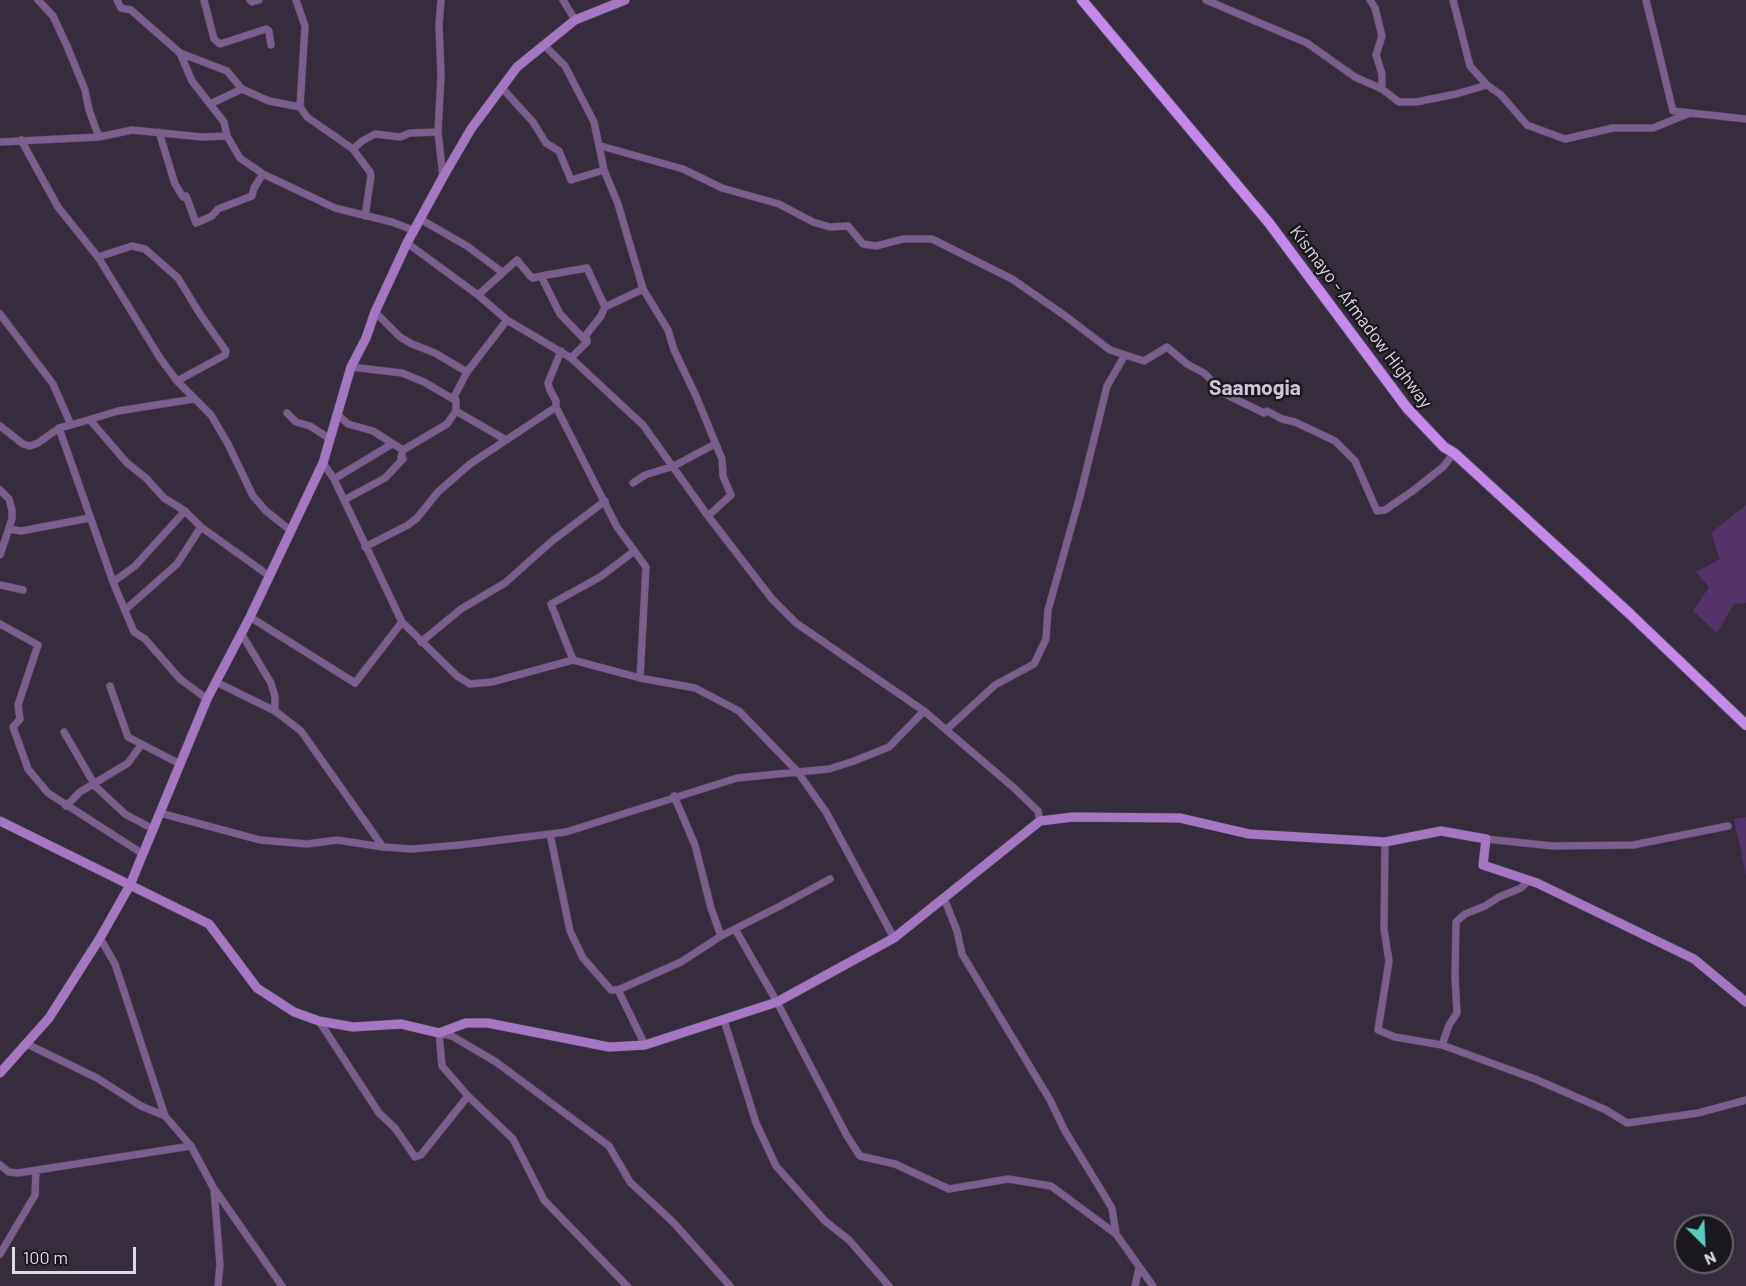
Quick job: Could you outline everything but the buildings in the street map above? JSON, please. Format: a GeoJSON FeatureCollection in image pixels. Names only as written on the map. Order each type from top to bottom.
{"type":"FeatureCollection","features":[{"type":"Feature","properties":{"kind":"main road","name":"Kismayo - Afmadow Highway"},"geometry":{"type":"LineString","coordinates":[[1083,0],[1269,223],[1407,408],[1444,447],[1454,453],[1630,614],[1746,724]]}},
{"type":"Feature","properties":{"kind":"street"},"geometry":{"type":"LineString","coordinates":[[38,0],[53,16],[67,46],[85,90],[99,137]]}},
{"type":"Feature","properties":{"kind":"street"},"geometry":{"type":"LineString","coordinates":[[117,0],[121,8],[131,10],[180,53],[227,70],[242,89],[269,101],[300,107]]}},
{"type":"Feature","properties":{"kind":"street"},"geometry":{"type":"LineString","coordinates":[[204,0],[214,39],[220,44],[266,29],[269,31],[271,45]]}},
{"type":"Feature","properties":{"kind":"street"},"geometry":{"type":"LineString","coordinates":[[250,0],[252,2],[259,0]]}},
{"type":"Feature","properties":{"kind":"street"},"geometry":{"type":"LineString","coordinates":[[296,0],[304,26],[300,107],[307,117],[353,149],[371,176],[365,216]]}},
{"type":"Feature","properties":{"kind":"street"},"geometry":{"type":"LineString","coordinates":[[441,0],[438,132],[443,177]]}},
{"type":"Feature","properties":{"kind":"street"},"geometry":{"type":"LineString","coordinates":[[563,0],[575,20]]}},
{"type":"Feature","properties":{"kind":"street"},"geometry":{"type":"LineString","coordinates":[[0,1073],[49,1018],[100,938],[130,885],[207,699],[250,617],[322,463],[351,367],[366,338],[375,312],[413,230],[443,177],[471,129],[518,67],[575,20],[625,0]]}},
{"type":"Feature","properties":{"kind":"street"},"geometry":{"type":"LineString","coordinates":[[1206,0],[1307,43],[1355,77],[1382,89],[1399,102],[1416,102],[1487,85]]}},
{"type":"Feature","properties":{"kind":"street"},"geometry":{"type":"LineString","coordinates":[[1370,0],[1375,8],[1382,36],[1376,55],[1382,74],[1382,89]]}},
{"type":"Feature","properties":{"kind":"street"},"geometry":{"type":"LineString","coordinates":[[1453,0],[1470,66],[1487,85],[1502,95],[1527,125],[1565,139],[1612,128],[1653,128],[1690,113]]}},
{"type":"Feature","properties":{"kind":"street"},"geometry":{"type":"LineString","coordinates":[[1646,0],[1673,111],[1746,119]]}},
{"type":"Feature","properties":{"kind":"street"},"geometry":{"type":"LineString","coordinates":[[544,45],[565,66],[594,122],[604,170],[621,214],[643,289],[668,330],[674,350],[722,459],[723,476],[731,495],[708,516]]}},
{"type":"Feature","properties":{"kind":"street"},"geometry":{"type":"LineString","coordinates":[[180,53],[192,81],[224,122],[227,136],[240,158],[263,174],[335,208],[413,230]]}},
{"type":"Feature","properties":{"kind":"street"},"geometry":{"type":"LineString","coordinates":[[501,87],[533,122],[546,143],[559,151],[571,180],[604,170]]}},
{"type":"Feature","properties":{"kind":"street"},"geometry":{"type":"LineString","coordinates":[[210,104],[242,89]]}},
{"type":"Feature","properties":{"kind":"street"},"geometry":{"type":"LineString","coordinates":[[0,142],[99,137],[132,130],[202,137],[227,136]]}},
{"type":"Feature","properties":{"kind":"street"},"geometry":{"type":"LineString","coordinates":[[159,132],[175,184],[183,197],[186,196],[196,223],[212,216],[218,209],[252,196],[263,174]]}},
{"type":"Feature","properties":{"kind":"street"},"geometry":{"type":"LineString","coordinates":[[353,149],[375,134],[400,136],[438,132]]}},
{"type":"Feature","properties":{"kind":"street"},"geometry":{"type":"LineString","coordinates":[[21,140],[58,207],[98,257],[148,340],[177,381],[207,411],[222,434],[254,496],[290,530]]}},
{"type":"Feature","properties":{"kind":"street"},"geometry":{"type":"LineString","coordinates":[[601,147],[683,169],[722,188],[779,204],[813,222],[830,227],[848,226],[863,244],[876,246],[903,239],[932,239],[997,271],[1064,315],[1110,350],[1144,361],[1167,347],[1187,364],[1204,373],[1225,394],[1264,413],[1267,411],[1282,419],[1295,422],[1335,441],[1355,461],[1377,511],[1385,510],[1414,490],[1443,467],[1454,453]]}},
{"type":"Feature","properties":{"kind":"street"},"geometry":{"type":"LineString","coordinates":[[420,219],[467,246],[502,272]]}},
{"type":"Feature","properties":{"kind":"street"},"geometry":{"type":"LineString","coordinates":[[407,243],[478,295],[507,320],[571,358],[643,425],[708,516],[772,599],[796,623],[924,711],[1013,787],[1038,811],[1040,820]]}},
{"type":"Feature","properties":{"kind":"street"},"geometry":{"type":"LineString","coordinates":[[98,257],[132,246],[145,249],[178,278],[226,351],[225,355],[177,381]]}},
{"type":"Feature","properties":{"kind":"street"},"geometry":{"type":"LineString","coordinates":[[478,295],[517,260],[533,278],[587,268],[605,307]]}},
{"type":"Feature","properties":{"kind":"street"},"geometry":{"type":"LineString","coordinates":[[541,276],[560,314],[587,342]]}},
{"type":"Feature","properties":{"kind":"street"},"geometry":{"type":"LineString","coordinates":[[587,342],[586,334],[601,316],[605,307],[643,289]]}},
{"type":"Feature","properties":{"kind":"street"},"geometry":{"type":"LineString","coordinates":[[375,312],[400,337],[468,372]]}},
{"type":"Feature","properties":{"kind":"street"},"geometry":{"type":"LineString","coordinates":[[0,314],[53,384],[71,425]]}},
{"type":"Feature","properties":{"kind":"street"},"geometry":{"type":"LineString","coordinates":[[453,399],[468,372],[507,320]]}},
{"type":"Feature","properties":{"kind":"street"},"geometry":{"type":"LineString","coordinates":[[571,358],[587,342]]}},
{"type":"Feature","properties":{"kind":"street"},"geometry":{"type":"LineString","coordinates":[[561,351],[548,383],[556,401],[556,407],[617,527],[646,567],[640,678]]}},
{"type":"Feature","properties":{"kind":"street"},"geometry":{"type":"LineString","coordinates":[[946,730],[995,685],[1034,664],[1046,639],[1048,610],[1080,496],[1107,386],[1125,355]]}},
{"type":"Feature","properties":{"kind":"street"},"geometry":{"type":"LineString","coordinates":[[344,500],[385,478],[402,459],[403,450],[447,423],[456,411],[456,400],[424,382],[402,373],[351,367]]}},
{"type":"Feature","properties":{"kind":"street"},"geometry":{"type":"LineString","coordinates":[[0,426],[23,444],[30,446],[59,428],[118,411],[194,399]]}},
{"type":"Feature","properties":{"kind":"street"},"geometry":{"type":"LineString","coordinates":[[365,547],[417,518],[438,492],[470,464],[556,407]]}},
{"type":"Feature","properties":{"kind":"street"},"geometry":{"type":"LineString","coordinates":[[456,411],[506,440]]}},
{"type":"Feature","properties":{"kind":"street"},"geometry":{"type":"LineString","coordinates":[[287,412],[296,422],[310,426],[330,439]]}},
{"type":"Feature","properties":{"kind":"street"},"geometry":{"type":"LineString","coordinates":[[337,414],[348,424],[373,431],[403,450]]}},
{"type":"Feature","properties":{"kind":"street"},"geometry":{"type":"LineString","coordinates":[[90,420],[127,463],[146,478],[164,498],[185,511],[201,527],[268,575]]}},
{"type":"Feature","properties":{"kind":"street"},"geometry":{"type":"LineString","coordinates":[[59,428],[113,582],[134,632],[146,639],[180,679],[207,699]]}},
{"type":"Feature","properties":{"kind":"street"},"geometry":{"type":"LineString","coordinates":[[334,479],[392,444]]}},
{"type":"Feature","properties":{"kind":"street"},"geometry":{"type":"LineString","coordinates":[[633,483],[645,475],[674,466],[715,444]]}},
{"type":"Feature","properties":{"kind":"street"},"geometry":{"type":"LineString","coordinates":[[322,463],[334,479],[402,622],[457,676],[470,684],[492,682],[573,660],[640,678],[695,688],[739,711],[797,771],[826,812],[894,938]]}},
{"type":"Feature","properties":{"kind":"street"},"geometry":{"type":"LineString","coordinates":[[0,490],[9,499],[12,510],[9,529],[0,555]]}},
{"type":"Feature","properties":{"kind":"street"},"geometry":{"type":"LineString","coordinates":[[421,642],[461,609],[505,583],[552,541],[605,501]]}},
{"type":"Feature","properties":{"kind":"street"},"geometry":{"type":"LineString","coordinates":[[113,582],[133,568],[185,511]]}},
{"type":"Feature","properties":{"kind":"street"},"geometry":{"type":"LineString","coordinates":[[9,529],[21,531],[90,518]]}},
{"type":"Feature","properties":{"kind":"street"},"geometry":{"type":"LineString","coordinates":[[124,610],[177,564],[201,527]]}},
{"type":"Feature","properties":{"kind":"street"},"geometry":{"type":"LineString","coordinates":[[573,660],[550,604],[600,577],[633,552]]}},
{"type":"Feature","properties":{"kind":"street"},"geometry":{"type":"LineString","coordinates":[[0,585],[23,590]]}},
{"type":"Feature","properties":{"kind":"street"},"geometry":{"type":"LineString","coordinates":[[250,617],[355,683],[402,622]]}},
{"type":"Feature","properties":{"kind":"street"},"geometry":{"type":"LineString","coordinates":[[0,624],[38,645],[18,705],[20,719],[13,730],[28,769],[48,793],[143,854]]}},
{"type":"Feature","properties":{"kind":"street"},"geometry":{"type":"LineString","coordinates":[[241,633],[271,683],[276,711]]}},
{"type":"Feature","properties":{"kind":"street"},"geometry":{"type":"LineString","coordinates":[[216,682],[276,711],[301,730],[383,847]]}},
{"type":"Feature","properties":{"kind":"street"},"geometry":{"type":"LineString","coordinates":[[110,686],[126,734],[141,745],[180,764]]}},
{"type":"Feature","properties":{"kind":"street"},"geometry":{"type":"LineString","coordinates":[[160,813],[260,840],[307,844],[337,840],[412,849],[550,834],[737,778],[829,769],[889,747],[924,711]]}},
{"type":"Feature","properties":{"kind":"street"},"geometry":{"type":"LineString","coordinates":[[64,732],[93,783],[125,814],[153,829]]}},
{"type":"Feature","properties":{"kind":"street"},"geometry":{"type":"LineString","coordinates":[[66,806],[93,783],[128,763],[141,745]]}},
{"type":"Feature","properties":{"kind":"street"},"geometry":{"type":"LineString","coordinates":[[674,796],[695,845],[711,908],[721,936]]}},
{"type":"Feature","properties":{"kind":"street"},"geometry":{"type":"LineString","coordinates":[[439,1033],[466,1023],[488,1023],[609,1047],[645,1045],[777,1002],[894,938],[1040,820],[1073,817],[1180,818],[1249,834],[1385,842],[1442,831],[1486,839],[1553,846],[1633,845],[1728,826]]}},
{"type":"Feature","properties":{"kind":"street"},"geometry":{"type":"LineString","coordinates":[[0,821],[209,924],[257,988],[294,1012],[319,1021],[353,1027],[401,1024],[452,1036],[496,1062],[609,1146],[630,1182],[673,1222],[730,1286]]}},
{"type":"Feature","properties":{"kind":"street"},"geometry":{"type":"LineString","coordinates":[[550,834],[570,931],[583,958],[610,990],[618,990],[681,962],[735,928],[830,879]]}},
{"type":"Feature","properties":{"kind":"street"},"geometry":{"type":"LineString","coordinates":[[1486,839],[1483,865],[1529,880],[1694,959],[1746,1002]]}},
{"type":"Feature","properties":{"kind":"street"},"geometry":{"type":"LineString","coordinates":[[1385,842],[1384,929],[1389,961],[1378,1030],[1395,1037],[1442,1045],[1535,1079],[1606,1110],[1627,1123],[1698,1113],[1746,1101]]}},
{"type":"Feature","properties":{"kind":"street"},"geometry":{"type":"LineString","coordinates":[[1442,1045],[1449,1025],[1457,1013],[1456,922],[1465,914],[1521,888],[1529,880]]}},
{"type":"Feature","properties":{"kind":"street"},"geometry":{"type":"LineString","coordinates":[[944,898],[957,931],[962,954],[1112,1208],[1116,1234]]}},
{"type":"Feature","properties":{"kind":"street"},"geometry":{"type":"LineString","coordinates":[[735,928],[860,1156],[895,1164],[949,1189],[1008,1179],[1051,1186],[1116,1234],[1153,1286]]}},
{"type":"Feature","properties":{"kind":"street"},"geometry":{"type":"LineString","coordinates":[[100,938],[115,963],[165,1116],[191,1146],[213,1187],[282,1286]]}},
{"type":"Feature","properties":{"kind":"street"},"geometry":{"type":"LineString","coordinates":[[618,990],[645,1045]]}},
{"type":"Feature","properties":{"kind":"street"},"geometry":{"type":"LineString","coordinates":[[724,1020],[756,1123],[776,1166],[825,1221],[849,1240],[889,1286]]}},
{"type":"Feature","properties":{"kind":"street"},"geometry":{"type":"LineString","coordinates":[[319,1021],[380,1113],[395,1128],[416,1156],[421,1155],[468,1096]]}},
{"type":"Feature","properties":{"kind":"street"},"geometry":{"type":"LineString","coordinates":[[439,1033],[442,1066],[468,1096],[513,1139],[544,1200],[627,1286]]}},
{"type":"Feature","properties":{"kind":"street"},"geometry":{"type":"LineString","coordinates":[[27,1044],[98,1078],[141,1106],[165,1116]]}},
{"type":"Feature","properties":{"kind":"street"},"geometry":{"type":"LineString","coordinates":[[0,1165],[14,1173],[191,1146]]}},
{"type":"Feature","properties":{"kind":"street"},"geometry":{"type":"LineString","coordinates":[[0,1254],[35,1195],[36,1170]]}},
{"type":"Feature","properties":{"kind":"street"},"geometry":{"type":"LineString","coordinates":[[213,1187],[220,1265],[218,1286]]}},
{"type":"Feature","properties":{"kind":"street"},"geometry":{"type":"LineString","coordinates":[[1135,1286],[1139,1268]]}},
{"type":"Feature","properties":{"kind":"shaded area"},"geometry":{"type":"Polygon","coordinates":[[[1746,505],[1746,603],[1734,604],[1717,633],[1693,611],[1709,587],[1696,572],[1720,559],[1711,533],[1746,505]]]}},
{"type":"Feature","properties":{"kind":"shaded area"},"geometry":{"type":"Polygon","coordinates":[[[1746,817],[1746,875],[1734,819],[1746,817]]]}},
{"type":"Feature","properties":{"kind":"district","name":"Saamogia"},"geometry":{"type":"Point","coordinates":[1255,388]}}]}
